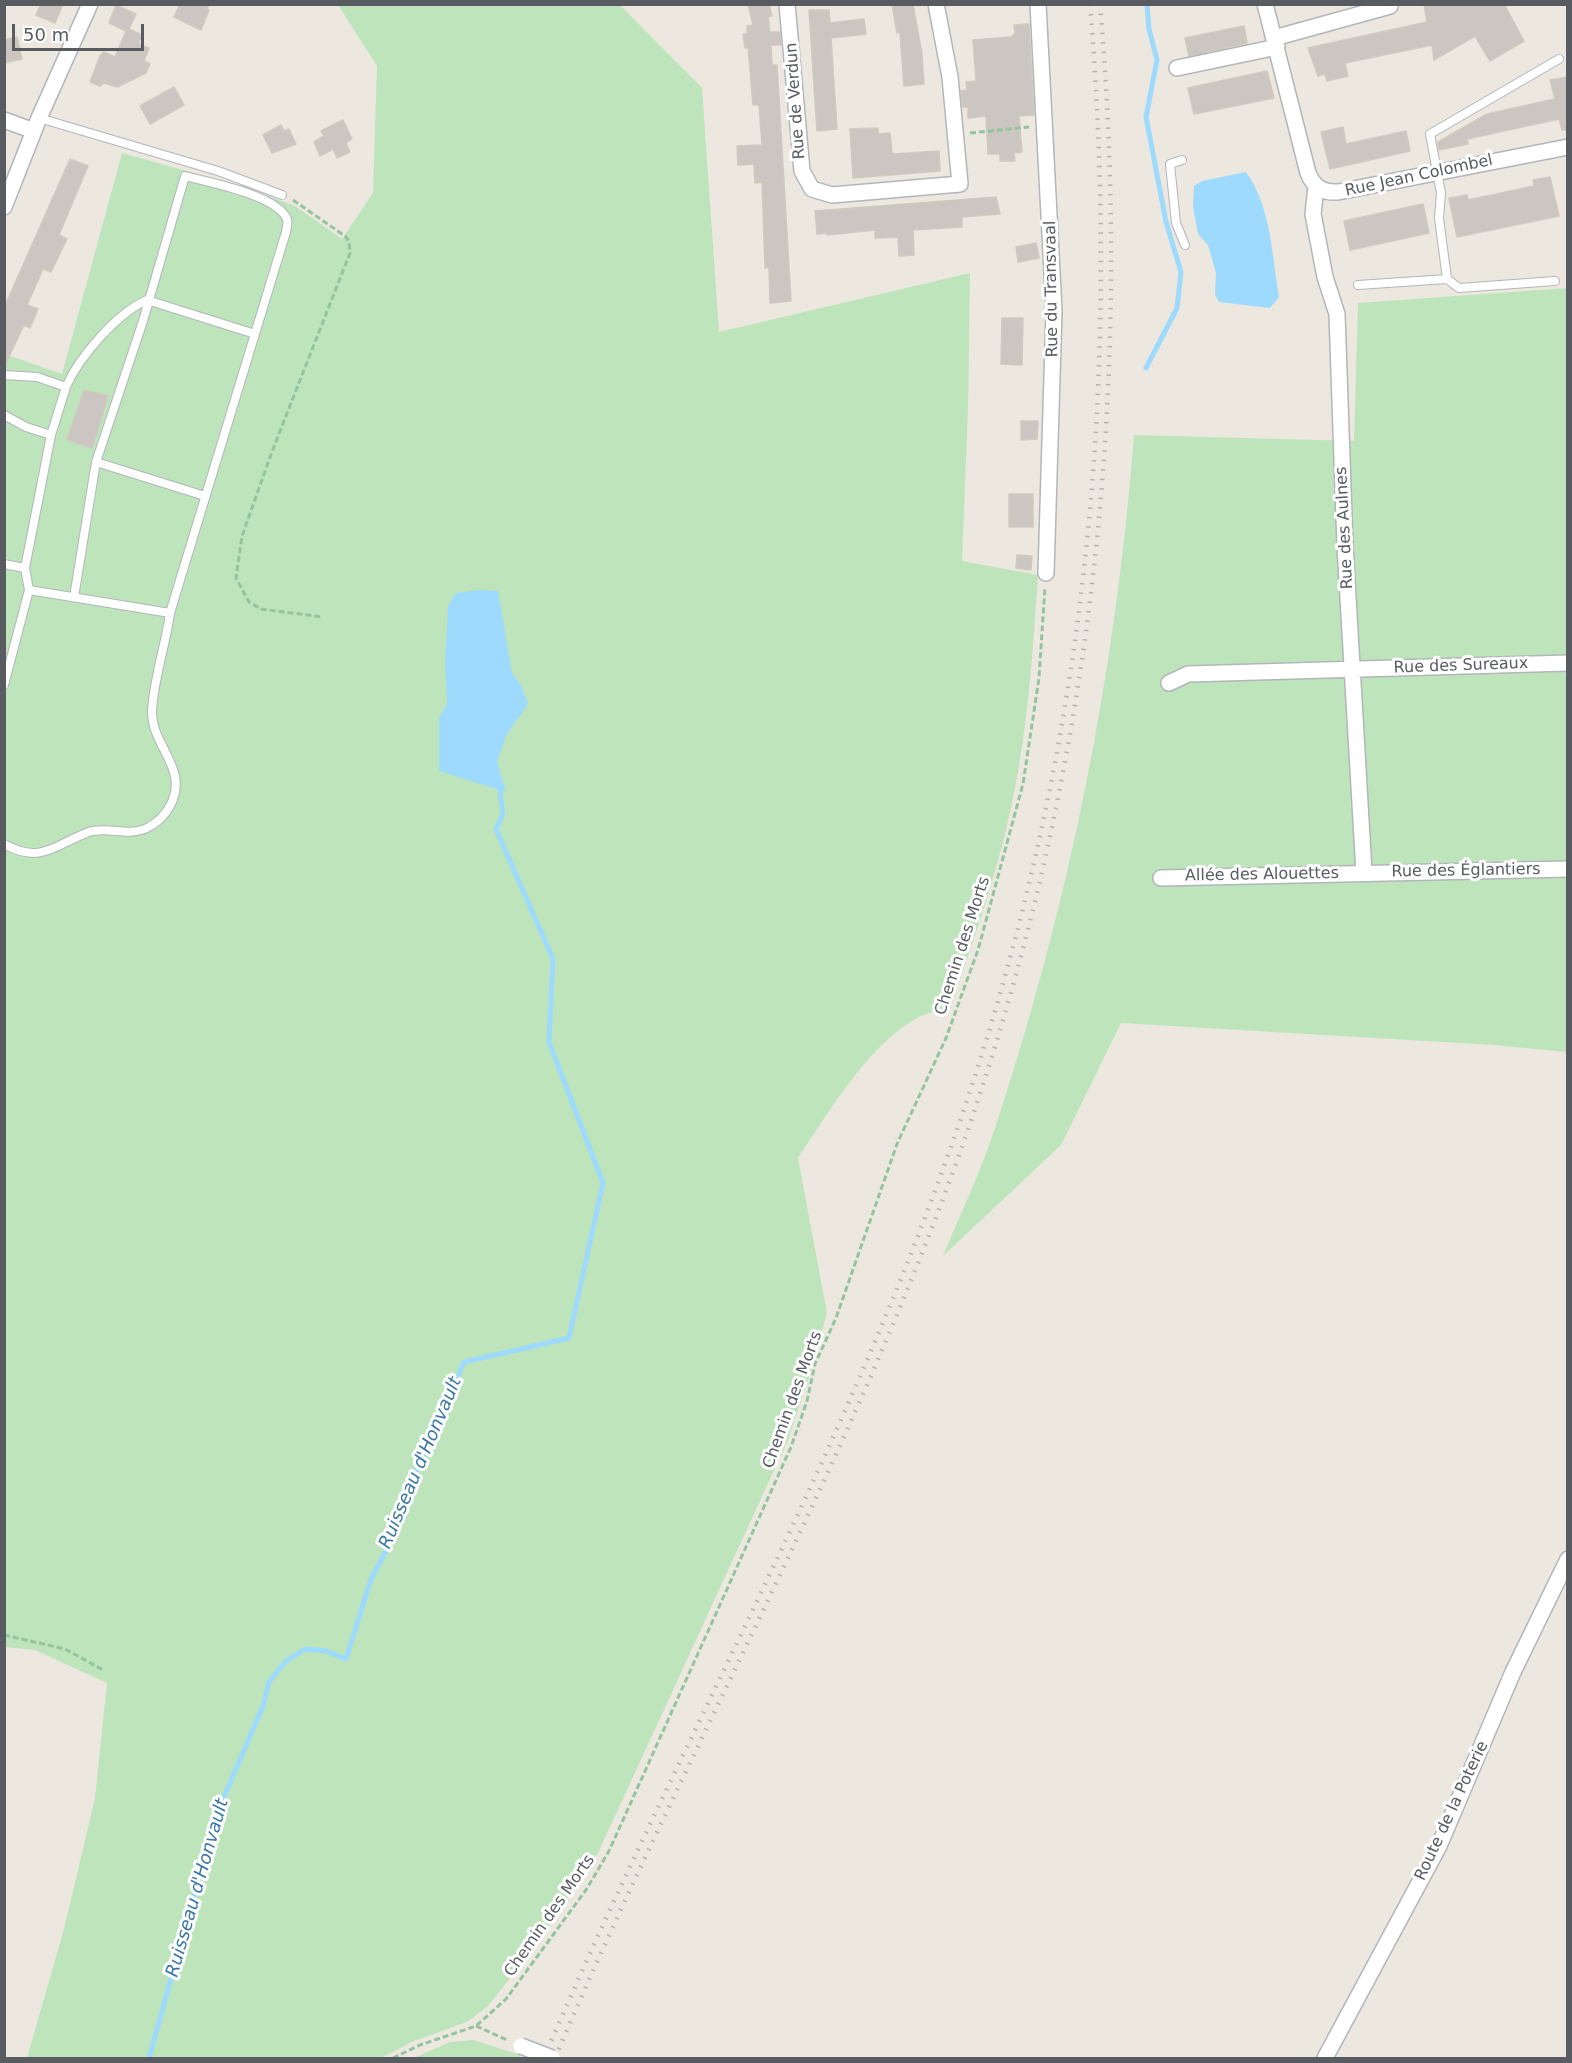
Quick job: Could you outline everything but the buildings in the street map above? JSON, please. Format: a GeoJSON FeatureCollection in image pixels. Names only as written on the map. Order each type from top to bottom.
{"type":"FeatureCollection","features":[{"type":"Feature","properties":{"kind":"street"},"geometry":{"type":"LineString","coordinates":[[4,207],[37,124],[90,4]]}},
{"type":"Feature","properties":{"kind":"street","name":"Rue de Verdun"},"geometry":{"type":"LineString","coordinates":[[787,4],[800,163],[804,179],[812,189],[832,195],[960,184],[956,134]]}},
{"type":"Feature","properties":{"kind":"street"},"geometry":{"type":"LineString","coordinates":[[936,4],[948,63],[956,134]]}},
{"type":"Feature","properties":{"kind":"street","name":"Rue du Transvaal"},"geometry":{"type":"LineString","coordinates":[[1038,4],[1046,125],[1054,329],[1046,573]]}},
{"type":"Feature","properties":{"kind":"street"},"geometry":{"type":"LineString","coordinates":[[1265,4],[1308,173],[1316,187]]}},
{"type":"Feature","properties":{"kind":"street"},"geometry":{"type":"LineString","coordinates":[[1177,68],[1276,43],[1390,6]]}},
{"type":"Feature","properties":{"kind":"street"},"geometry":{"type":"LineString","coordinates":[[4,120],[37,124]]}},
{"type":"Feature","properties":{"kind":"street","name":"Rue Jean Colombel"},"geometry":{"type":"LineString","coordinates":[[1316,187],[1330,193],[1338,192],[1568,147]]}},
{"type":"Feature","properties":{"kind":"street","name":"Rue des Aulnes"},"geometry":{"type":"LineString","coordinates":[[1316,187],[1313,214],[1325,277],[1337,314],[1345,546],[1354,669],[1364,873]]}},
{"type":"Feature","properties":{"kind":"street","name":"Rue des Sureaux"},"geometry":{"type":"LineString","coordinates":[[1169,683],[1188,674],[1568,663]]}},
{"type":"Feature","properties":{"kind":"street","name":"Rue des Églantiers"},"geometry":{"type":"LineString","coordinates":[[1364,873],[1568,869]]}},
{"type":"Feature","properties":{"kind":"street","name":"Allée des Alouettes"},"geometry":{"type":"LineString","coordinates":[[1161,878],[1364,873]]}},
{"type":"Feature","properties":{"kind":"street","name":"Route de la Poterie"},"geometry":{"type":"LineString","coordinates":[[1325,2058],[1439,1846],[1513,1672],[1568,1559]]}},
{"type":"Feature","properties":{"kind":"street"},"geometry":{"type":"LineString","coordinates":[[521,2046],[552,2058]]}},
{"type":"Feature","properties":{"kind":"lane"},"geometry":{"type":"LineString","coordinates":[[1554,281],[1459,288],[1448,279],[1439,218],[1441,193],[1430,134],[1559,59]]}},
{"type":"Feature","properties":{"kind":"lane"},"geometry":{"type":"LineString","coordinates":[[37,124],[218,171],[282,195]]}},
{"type":"Feature","properties":{"kind":"lane"},"geometry":{"type":"LineString","coordinates":[[1182,160],[1170,164],[1176,223],[1185,244]]}},
{"type":"Feature","properties":{"kind":"lane"},"geometry":{"type":"LineString","coordinates":[[4,844],[23,852],[43,853],[91,832],[138,831],[154,824],[167,811],[175,795],[176,778],[172,762],[154,727],[152,711],[170,613],[288,225],[287,219],[278,209],[234,188],[185,176],[147,300],[143,321],[96,462],[74,597]]}},
{"type":"Feature","properties":{"kind":"lane"},"geometry":{"type":"LineString","coordinates":[[1358,285],[1448,279]]}},
{"type":"Feature","properties":{"kind":"lane"},"geometry":{"type":"LineString","coordinates":[[4,685],[7,664],[29,590],[25,568],[51,435],[70,377],[110,328],[129,310],[147,300],[255,334]]}},
{"type":"Feature","properties":{"kind":"lane"},"geometry":{"type":"LineString","coordinates":[[4,375],[37,377],[66,387]]}},
{"type":"Feature","properties":{"kind":"lane"},"geometry":{"type":"LineString","coordinates":[[4,415],[26,427],[51,435]]}},
{"type":"Feature","properties":{"kind":"lane"},"geometry":{"type":"LineString","coordinates":[[96,462],[205,496]]}},
{"type":"Feature","properties":{"kind":"lane"},"geometry":{"type":"LineString","coordinates":[[4,564],[25,568]]}},
{"type":"Feature","properties":{"kind":"lane"},"geometry":{"type":"LineString","coordinates":[[29,590],[170,613]]}},
{"type":"Feature","properties":{"kind":"path"},"geometry":{"type":"LineString","coordinates":[[956,134],[1046,125]]}},
{"type":"Feature","properties":{"kind":"path"},"geometry":{"type":"LineString","coordinates":[[282,195],[306,206],[340,231],[350,241],[350,253],[277,438],[242,536],[236,578],[249,602],[261,609],[323,617]]}},
{"type":"Feature","properties":{"kind":"path","name":"Chemin des Morts"},"geometry":{"type":"LineString","coordinates":[[393,2058],[420,2045],[476,2026],[514,1989],[586,1890],[609,1851],[791,1448],[807,1401],[815,1364],[839,1310],[897,1144],[946,1038],[978,950],[1023,784],[1039,678],[1046,573]]}},
{"type":"Feature","properties":{"kind":"path"},"geometry":{"type":"LineString","coordinates":[[4,1635],[65,1649],[103,1670]]}},
{"type":"Feature","properties":{"kind":"path"},"geometry":{"type":"LineString","coordinates":[[476,2026],[521,2046]]}},
{"type":"Feature","properties":{"kind":"green space"},"geometry":{"type":"Polygon","coordinates":[[[338,5],[620,5],[702,88],[719,332],[970,273],[962,561],[1038,575],[1032,660],[1022,746],[1000,855],[950,1009],[919,1017],[883,1044],[851,1080],[798,1158],[827,1313],[808,1380],[788,1440],[598,1853],[540,1940],[488,2006],[467,2022],[414,2041],[381,2058],[27,2058],[64,1929],[95,1798],[107,1683],[35,1650],[5,1647],[5,354],[62,374],[122,153],[244,187],[295,206],[342,239],[373,193],[377,66],[338,5]]]}},
{"type":"Feature","properties":{"kind":"green space"},"geometry":{"type":"Polygon","coordinates":[[[1567,288],[1567,1052],[1494,1045],[1121,1023],[1061,1145],[943,1256],[994,1131],[1021,1046],[1067,874],[1102,700],[1126,523],[1134,435],[1354,441],[1358,303],[1567,288]]]}},
{"type":"Feature","properties":{"kind":"green space"},"geometry":{"type":"Polygon","coordinates":[[[473,2040],[520,2055],[519,2058],[414,2058],[450,2042],[473,2040]]]}},
{"type":"Feature","properties":{"kind":"water"},"geometry":{"type":"Polygon","coordinates":[[[1246,172],[1261,200],[1269,232],[1279,297],[1270,308],[1219,302],[1215,295],[1216,273],[1208,245],[1198,234],[1193,207],[1194,186],[1202,181],[1246,172]]]}},
{"type":"Feature","properties":{"kind":"water"},"geometry":{"type":"Polygon","coordinates":[[[481,590],[498,591],[512,673],[521,685],[528,704],[507,734],[497,762],[506,792],[439,771],[439,718],[447,704],[445,662],[448,606],[456,593],[481,590]]]}},
{"type":"Feature","properties":{"kind":"waterway"},"geometry":{"type":"LineString","coordinates":[[1146,368],[1177,308],[1181,272],[1166,222],[1146,117],[1157,60],[1149,29],[1147,4]]}},
{"type":"Feature","properties":{"kind":"waterway","name":"Ruisseau d'Honvault"},"geometry":{"type":"LineString","coordinates":[[149,2058],[217,1813],[263,1706],[269,1682],[286,1661],[305,1649],[326,1651],[346,1659],[371,1579],[387,1549],[400,1509],[464,1362],[569,1338],[603,1183],[549,1042],[553,959],[496,829],[503,814],[499,785]]}},
{"type":"Feature","properties":{"kind":"railway"},"geometry":{"type":"LineString","coordinates":[[544,2058],[642,1841],[796,1518],[893,1299],[936,1188],[985,1043],[1026,898],[1057,752],[1080,605],[1094,457],[1101,308],[1099,157],[1090,4]]}},
{"type":"Feature","properties":{"kind":"railway"},"geometry":{"type":"LineString","coordinates":[[555,2058],[653,1841],[807,1518],[903,1299],[947,1188],[995,1045],[1035,900],[1067,753],[1090,605],[1104,456],[1111,305],[1109,155],[1100,4]]}}]}
